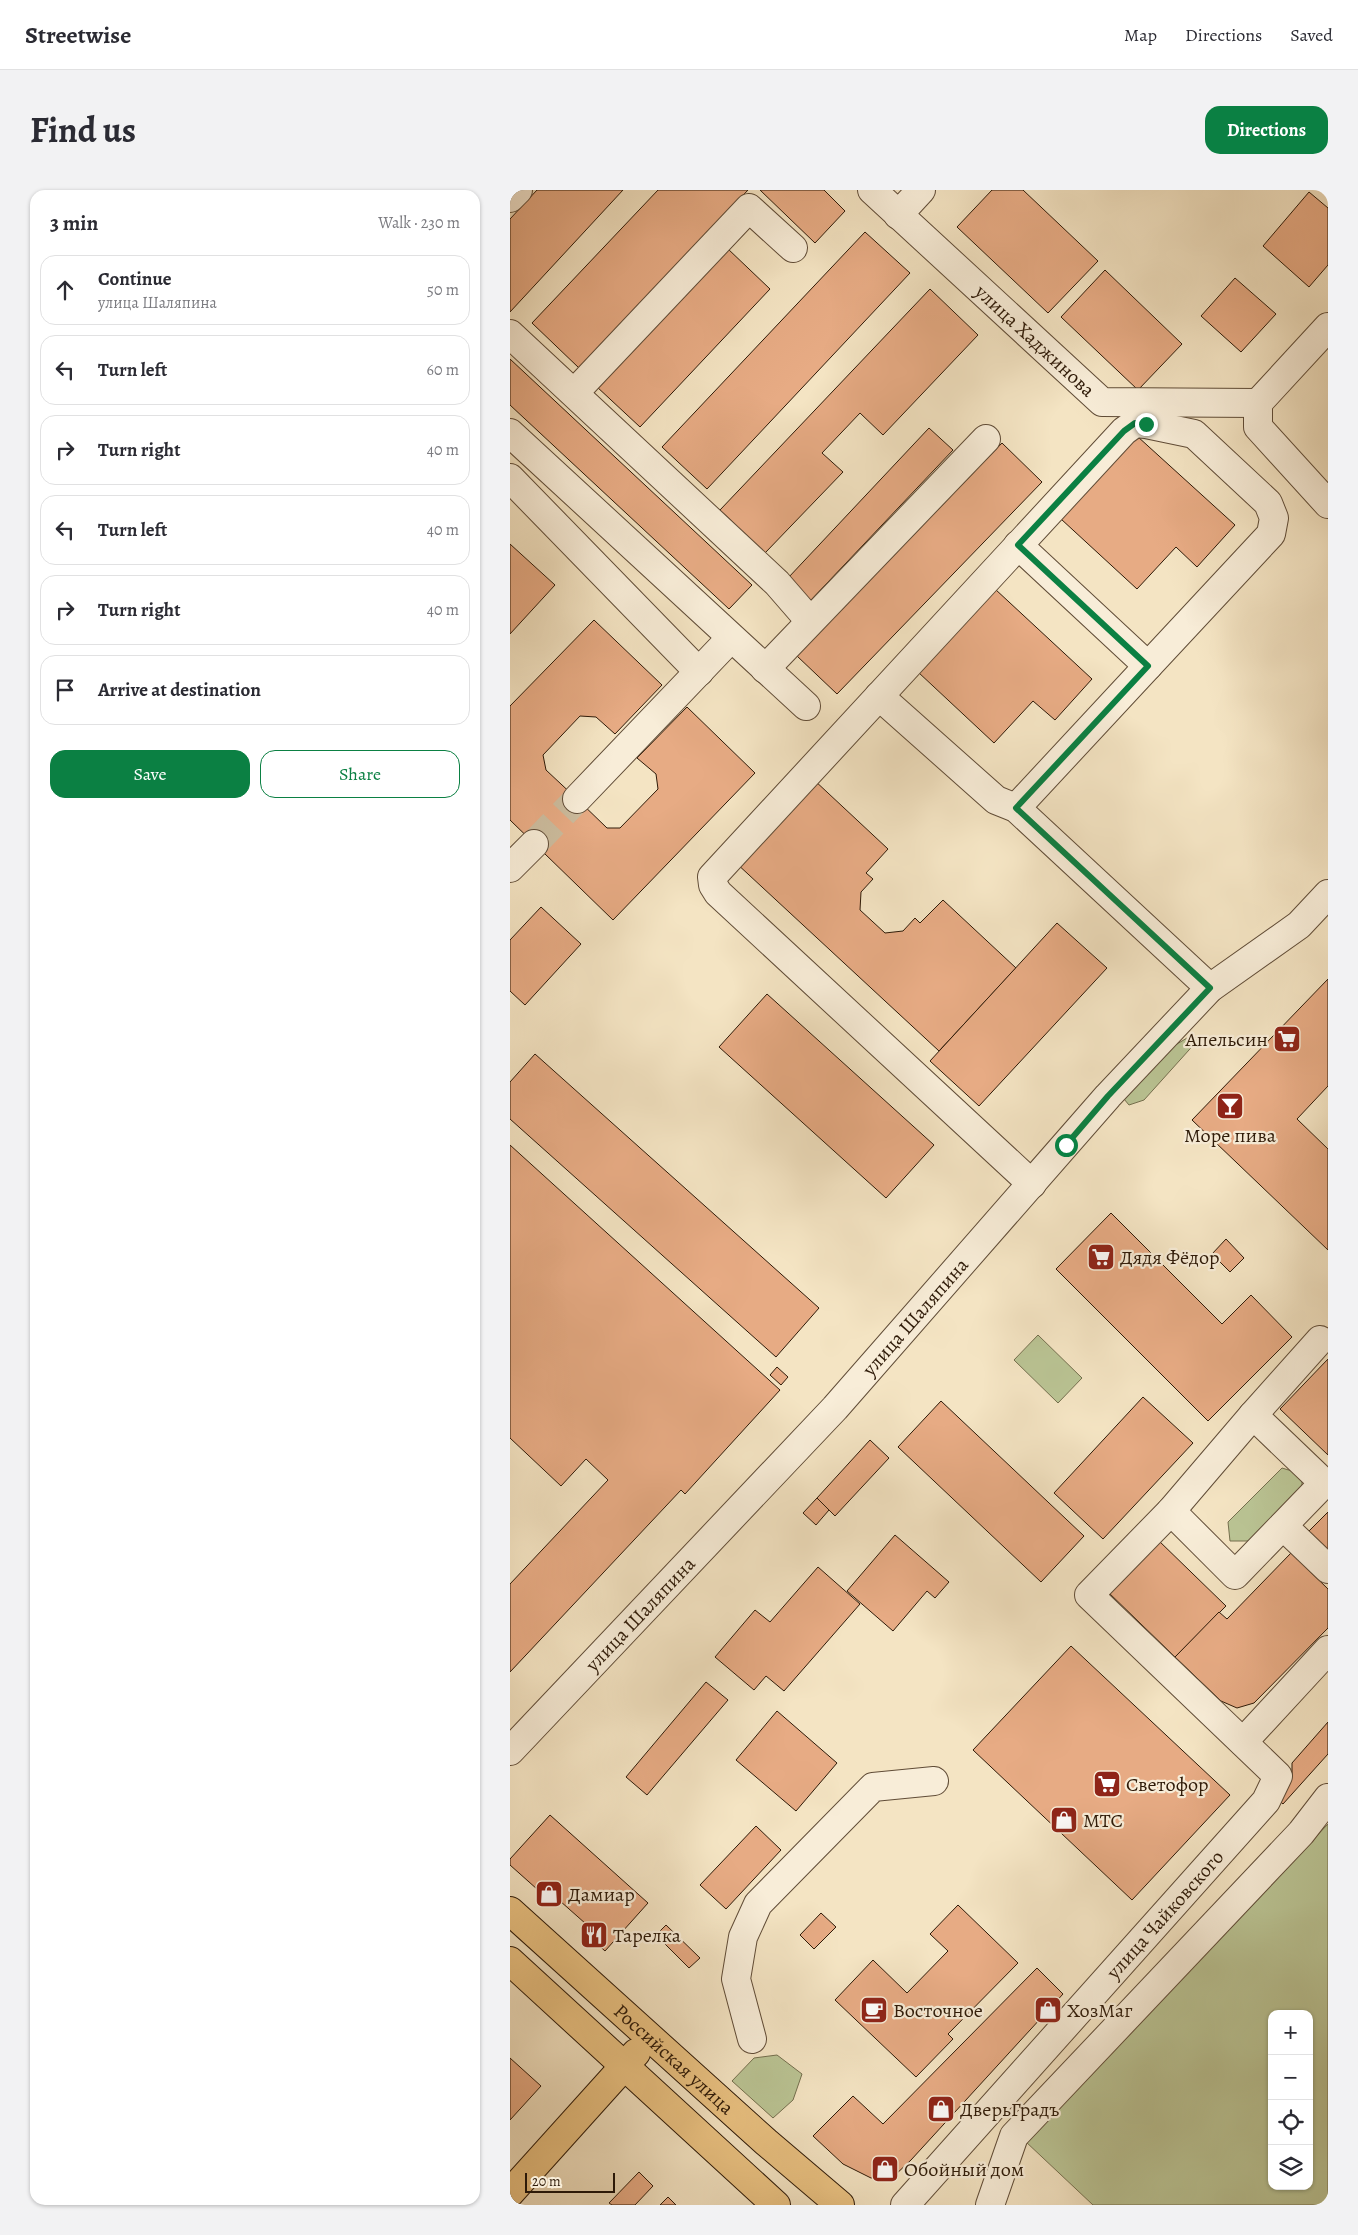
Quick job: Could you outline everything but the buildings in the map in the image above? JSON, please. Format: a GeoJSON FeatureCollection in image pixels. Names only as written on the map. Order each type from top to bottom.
{"type":"FeatureCollection","features":[{"type":"Feature","properties":{"kind":"main road","name":"Российская улица"},"geometry":{"type":"LineString","coordinates":[[510,1911],[651,2036],[766,2142],[840,2205]]}},
{"type":"Feature","properties":{"kind":"main road","name":"Российская улица"},"geometry":{"type":"LineString","coordinates":[[510,1961],[776,2205]]}},
{"type":"Feature","properties":{"kind":"main road"},"geometry":{"type":"LineString","coordinates":[[510,2193],[651,2036]]}},
{"type":"Feature","properties":{"kind":"street"},"geometry":{"type":"LineString","coordinates":[[510,198],[518,190]]}},
{"type":"Feature","properties":{"kind":"street","name":"улица Хаджинова"},"geometry":{"type":"LineString","coordinates":[[872,190],[1102,402],[1258,403]]}},
{"type":"Feature","properties":{"kind":"street"},"geometry":{"type":"LineString","coordinates":[[898,215],[921,190]]}},
{"type":"Feature","properties":{"kind":"street"},"geometry":{"type":"LineString","coordinates":[[575,392],[749,208],[793,248]]}},
{"type":"Feature","properties":{"kind":"street"},"geometry":{"type":"LineString","coordinates":[[1328,326],[1258,403],[1258,427],[1328,504]]}},
{"type":"Feature","properties":{"kind":"street"},"geometry":{"type":"LineString","coordinates":[[510,334],[575,392],[777,582],[810,621]]}},
{"type":"Feature","properties":{"kind":"street"},"geometry":{"type":"LineString","coordinates":[[1016,808],[1271,534],[1274,518],[1268,503],[1194,434],[1135,423],[1124,431],[712,877],[713,885],[718,893],[1032,1184]]}},
{"type":"Feature","properties":{"kind":"street"},"geometry":{"type":"LineString","coordinates":[[510,433],[806,706]]}},
{"type":"Feature","properties":{"kind":"street"},"geometry":{"type":"LineString","coordinates":[[766,669],[986,439]]}},
{"type":"Feature","properties":{"kind":"street"},"geometry":{"type":"LineString","coordinates":[[510,478],[699,672]]}},
{"type":"Feature","properties":{"kind":"street"},"geometry":{"type":"LineString","coordinates":[[1018,545],[1148,666]]}},
{"type":"Feature","properties":{"kind":"street"},"geometry":{"type":"LineString","coordinates":[[577,800],[731,638]]}},
{"type":"Feature","properties":{"kind":"street"},"geometry":{"type":"LineString","coordinates":[[879,696],[996,800],[1016,808],[1210,988]]}},
{"type":"Feature","properties":{"kind":"street"},"geometry":{"type":"LineString","coordinates":[[510,868],[534,844]]}},
{"type":"Feature","properties":{"kind":"street","name":"улица Шаляпина"},"geometry":{"type":"LineString","coordinates":[[510,1751],[835,1408],[1108,1096],[1210,988],[1299,925],[1328,894]]}},
{"type":"Feature","properties":{"kind":"street"},"geometry":{"type":"LineString","coordinates":[[1320,1340],[1253,1414],[1171,1511],[1089,1595],[1244,1742],[1328,1650]]}},
{"type":"Feature","properties":{"kind":"street"},"geometry":{"type":"LineString","coordinates":[[1171,1511],[1235,1575],[1324,1483],[1253,1414]]}},
{"type":"Feature","properties":{"kind":"street"},"geometry":{"type":"LineString","coordinates":[[1283,1526],[1328,1569]]}},
{"type":"Feature","properties":{"kind":"street","name":"улица Чайковского"},"geometry":{"type":"LineString","coordinates":[[905,2205],[1266,1801],[1278,1776],[1244,1742]]}},
{"type":"Feature","properties":{"kind":"street"},"geometry":{"type":"LineString","coordinates":[[752,2039],[736,1979],[743,1937],[758,1904],[873,1787],[934,1782]]}},
{"type":"Feature","properties":{"kind":"street"},"geometry":{"type":"LineString","coordinates":[[990,2205],[1014,2136],[1301,1833],[1328,1798]]}},
{"type":"Feature","properties":{"kind":"green space"},"geometry":{"type":"Polygon","coordinates":[[[1192,1035],[1198,1040],[1144,1100],[1129,1105],[1124,1099],[1124,1093],[1177,1044],[1192,1035]]]}},
{"type":"Feature","properties":{"kind":"green space"},"geometry":{"type":"Polygon","coordinates":[[[1038,1335],[1082,1378],[1058,1403],[1014,1360],[1038,1335]]]}},
{"type":"Feature","properties":{"kind":"green space"},"geometry":{"type":"Polygon","coordinates":[[[1282,1468],[1302,1474],[1302,1490],[1251,1541],[1230,1541],[1228,1522],[1282,1468]]]}},
{"type":"Feature","properties":{"kind":"green space"},"geometry":{"type":"Polygon","coordinates":[[[1328,1824],[1328,2205],[1093,2205],[1025,2141],[1328,1824]]]}},
{"type":"Feature","properties":{"kind":"green space"},"geometry":{"type":"Polygon","coordinates":[[[777,2055],[802,2074],[793,2100],[773,2118],[732,2081],[754,2058],[777,2055]]]}},
{"type":"Feature","properties":{"kind":"tunnel"},"geometry":{"type":"LineString","coordinates":[[534,844],[577,799]]}},
{"type":"Feature","properties":{"kind":"place","name":"Апельсин"},"geometry":{"type":"Point","coordinates":[1287,1039]}},
{"type":"Feature","properties":{"kind":"place","name":"Море пива"},"geometry":{"type":"Point","coordinates":[1230,1106]}},
{"type":"Feature","properties":{"kind":"place","name":"Дядя Фёдор"},"geometry":{"type":"Point","coordinates":[1101,1257]}},
{"type":"Feature","properties":{"kind":"place","name":"Светофор"},"geometry":{"type":"Point","coordinates":[1107,1784]}},
{"type":"Feature","properties":{"kind":"place","name":"МТС"},"geometry":{"type":"Point","coordinates":[1064,1820]}},
{"type":"Feature","properties":{"kind":"place","name":"Дамиар"},"geometry":{"type":"Point","coordinates":[549,1894]}},
{"type":"Feature","properties":{"kind":"place","name":"Тарелка"},"geometry":{"type":"Point","coordinates":[594,1935]}},
{"type":"Feature","properties":{"kind":"place","name":"Восточное"},"geometry":{"type":"Point","coordinates":[874,2010]}},
{"type":"Feature","properties":{"kind":"place","name":"ХозМаг"},"geometry":{"type":"Point","coordinates":[1048,2010]}},
{"type":"Feature","properties":{"kind":"place","name":"ДверьГрадъ"},"geometry":{"type":"Point","coordinates":[941,2109]}},
{"type":"Feature","properties":{"kind":"place","name":"Обойный дом"},"geometry":{"type":"Point","coordinates":[885,2169]}},
{"type":"Feature","properties":{"kind":"route"},"geometry":{"type":"LineString","coordinates":[[1066,1145],[1108,1096],[1210,988],[1016,808],[1148,666],[1018,545],[1124,431],[1135,423],[1146,424]]}}]}
